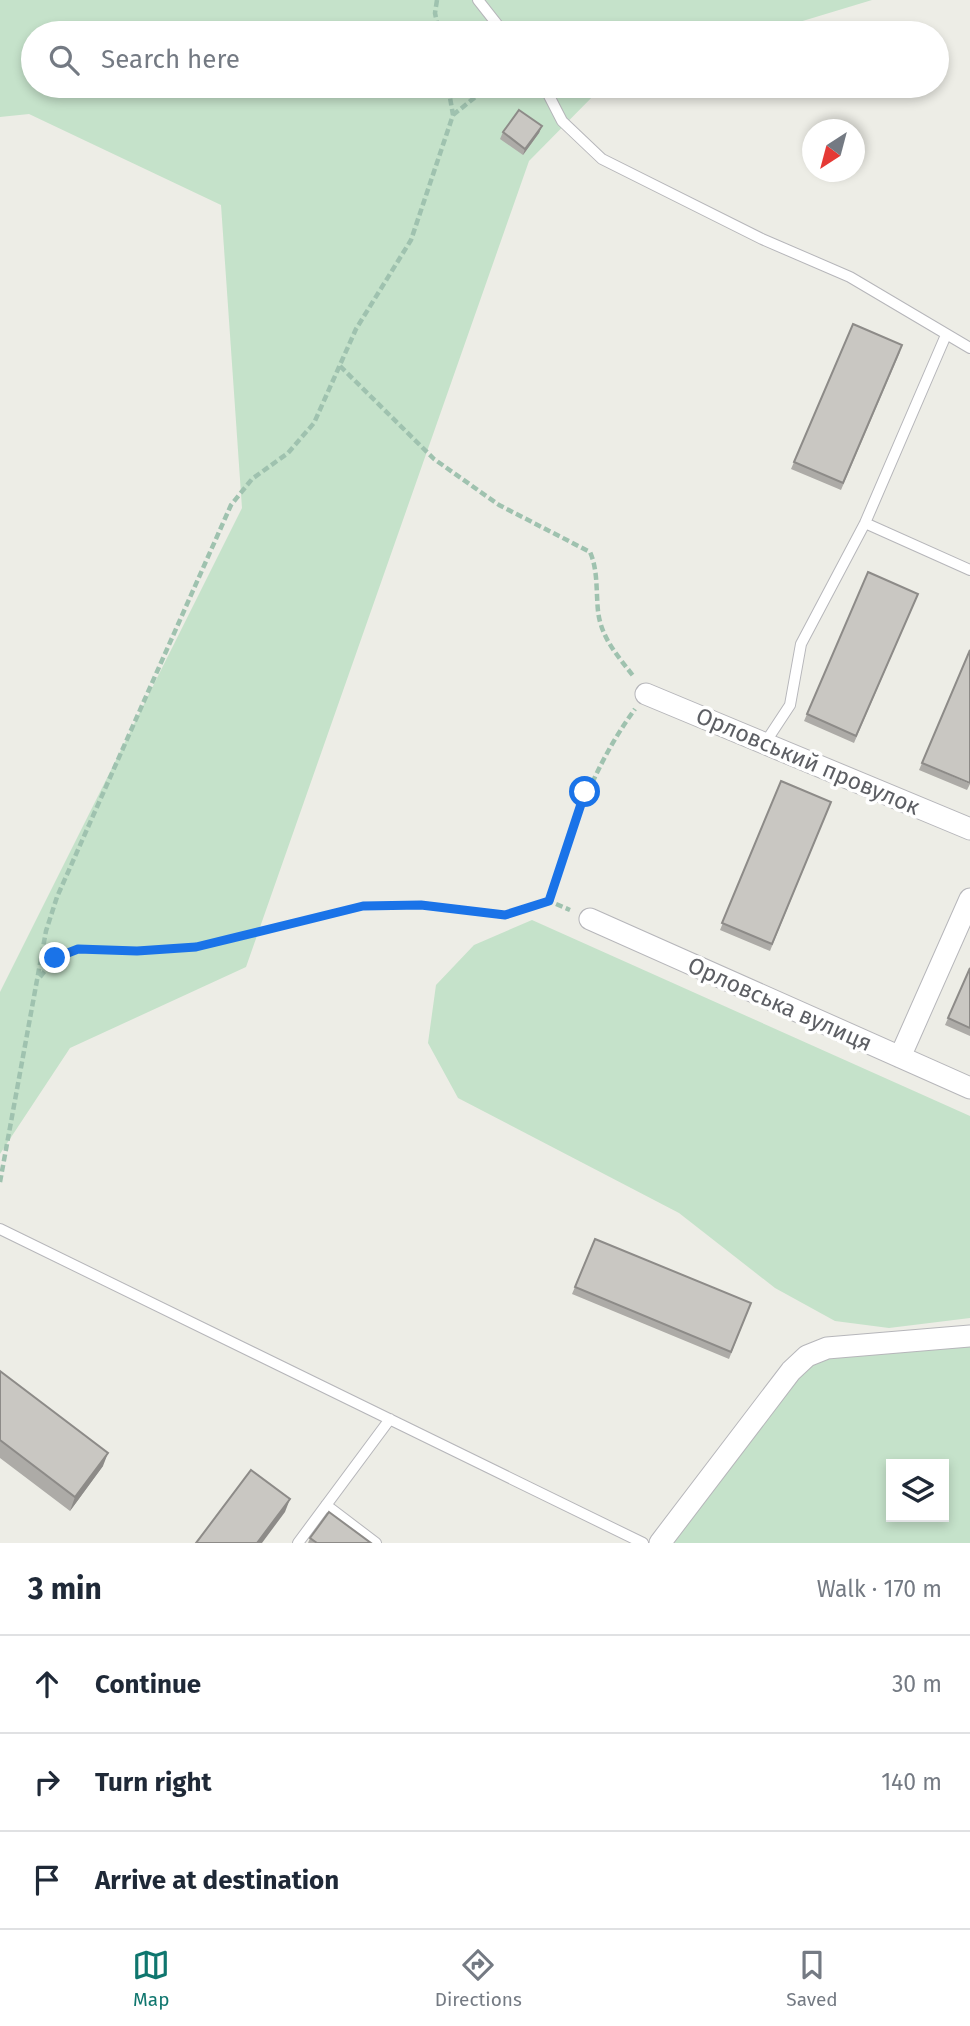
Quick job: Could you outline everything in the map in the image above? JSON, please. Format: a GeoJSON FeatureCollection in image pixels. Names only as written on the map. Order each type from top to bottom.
{"type":"FeatureCollection","features":[{"type":"Feature","properties":{"kind":"street","name":"Орловський провулок"},"geometry":{"type":"LineString","coordinates":[[646,694],[970,829]]}},
{"type":"Feature","properties":{"kind":"street"},"geometry":{"type":"LineString","coordinates":[[900,1057],[970,899]]}},
{"type":"Feature","properties":{"kind":"street","name":"Орловська вулиця"},"geometry":{"type":"LineString","coordinates":[[590,919],[970,1088]]}},
{"type":"Feature","properties":{"kind":"street"},"geometry":{"type":"LineString","coordinates":[[660,1543],[791,1371],[807,1356],[827,1349],[970,1336]]}},
{"type":"Feature","properties":{"kind":"lane"},"geometry":{"type":"LineString","coordinates":[[478,0],[495,21]]}},
{"type":"Feature","properties":{"kind":"lane"},"geometry":{"type":"LineString","coordinates":[[550,98],[562,121],[602,159],[762,239],[850,277],[970,348]]}},
{"type":"Feature","properties":{"kind":"lane"},"geometry":{"type":"LineString","coordinates":[[765,743],[790,705],[802,644],[865,523],[946,335]]}},
{"type":"Feature","properties":{"kind":"lane"},"geometry":{"type":"LineString","coordinates":[[865,523],[970,570]]}},
{"type":"Feature","properties":{"kind":"lane"},"geometry":{"type":"LineString","coordinates":[[0,1229],[643,1543]]}},
{"type":"Feature","properties":{"kind":"lane"},"geometry":{"type":"LineString","coordinates":[[298,1543],[390,1419]]}},
{"type":"Feature","properties":{"kind":"lane"},"geometry":{"type":"LineString","coordinates":[[326,1505],[376,1543]]}},
{"type":"Feature","properties":{"kind":"path"},"geometry":{"type":"LineString","coordinates":[[437,21],[435,12],[438,0]]}},
{"type":"Feature","properties":{"kind":"path"},"geometry":{"type":"LineString","coordinates":[[0,1182],[37,980],[57,897],[231,505],[253,480],[288,453],[314,423],[374,296],[411,240],[453,115],[450,98]]}},
{"type":"Feature","properties":{"kind":"path"},"geometry":{"type":"LineString","coordinates":[[453,115],[474,98]]}},
{"type":"Feature","properties":{"kind":"path"},"geometry":{"type":"LineString","coordinates":[[37,980],[55,958],[78,949],[137,951],[196,947],[363,906],[421,905],[505,915],[549,901],[585,792],[613,740],[646,694],[606,640],[598,614],[595,562],[590,552],[499,505],[434,459],[340,366]]}},
{"type":"Feature","properties":{"kind":"green space"},"geometry":{"type":"Polygon","coordinates":[[[0,0],[872,0],[803,21],[21,21],[21,98],[591,98],[529,161],[246,967],[70,1048],[0,1154],[0,992],[242,508],[221,205],[29,114],[0,117],[0,0]]]}},
{"type":"Feature","properties":{"kind":"green space"},"geometry":{"type":"Polygon","coordinates":[[[532,920],[970,1116],[970,1318],[889,1328],[835,1321],[775,1288],[679,1213],[458,1098],[428,1043],[436,985],[474,945],[532,920]]]}},
{"type":"Feature","properties":{"kind":"green space"},"geometry":{"type":"Polygon","coordinates":[[[970,1336],[970,1543],[660,1543],[807,1356],[970,1336]]]}},
{"type":"Feature","properties":{"kind":"building"},"geometry":{"type":"Polygon","coordinates":[[[519,110],[542,126],[525,149],[503,132],[519,110]]]}},
{"type":"Feature","properties":{"kind":"building"},"geometry":{"type":"Polygon","coordinates":[[[853,324],[902,345],[843,483],[794,462],[853,324]]]}},
{"type":"Feature","properties":{"kind":"building"},"geometry":{"type":"Polygon","coordinates":[[[868,572],[918,594],[856,736],[807,714],[868,572]]]}},
{"type":"Feature","properties":{"kind":"building"},"geometry":{"type":"Polygon","coordinates":[[[970,650],[970,783],[922,763],[970,650]]]}},
{"type":"Feature","properties":{"kind":"building"},"geometry":{"type":"Polygon","coordinates":[[[781,781],[831,802],[772,944],[722,923],[781,781]]]}},
{"type":"Feature","properties":{"kind":"building"},"geometry":{"type":"Polygon","coordinates":[[[970,968],[970,1028],[948,1018],[970,968]]]}},
{"type":"Feature","properties":{"kind":"building"},"geometry":{"type":"Polygon","coordinates":[[[595,1239],[751,1303],[731,1352],[575,1287],[595,1239]]]}},
{"type":"Feature","properties":{"kind":"building"},"geometry":{"type":"Polygon","coordinates":[[[0,1371],[108,1453],[75,1497],[0,1440],[0,1371]]]}},
{"type":"Feature","properties":{"kind":"building"},"geometry":{"type":"Polygon","coordinates":[[[251,1470],[290,1499],[257,1543],[196,1543],[251,1470]]]}},
{"type":"Feature","properties":{"kind":"building"},"geometry":{"type":"Polygon","coordinates":[[[329,1512],[371,1543],[317,1543],[310,1538],[329,1512]]]}},
{"type":"Feature","properties":{"kind":"route"},"geometry":{"type":"LineString","coordinates":[[55,958],[78,949],[137,951],[196,947],[363,906],[421,905],[505,915],[549,901],[585,792]]}}]}
